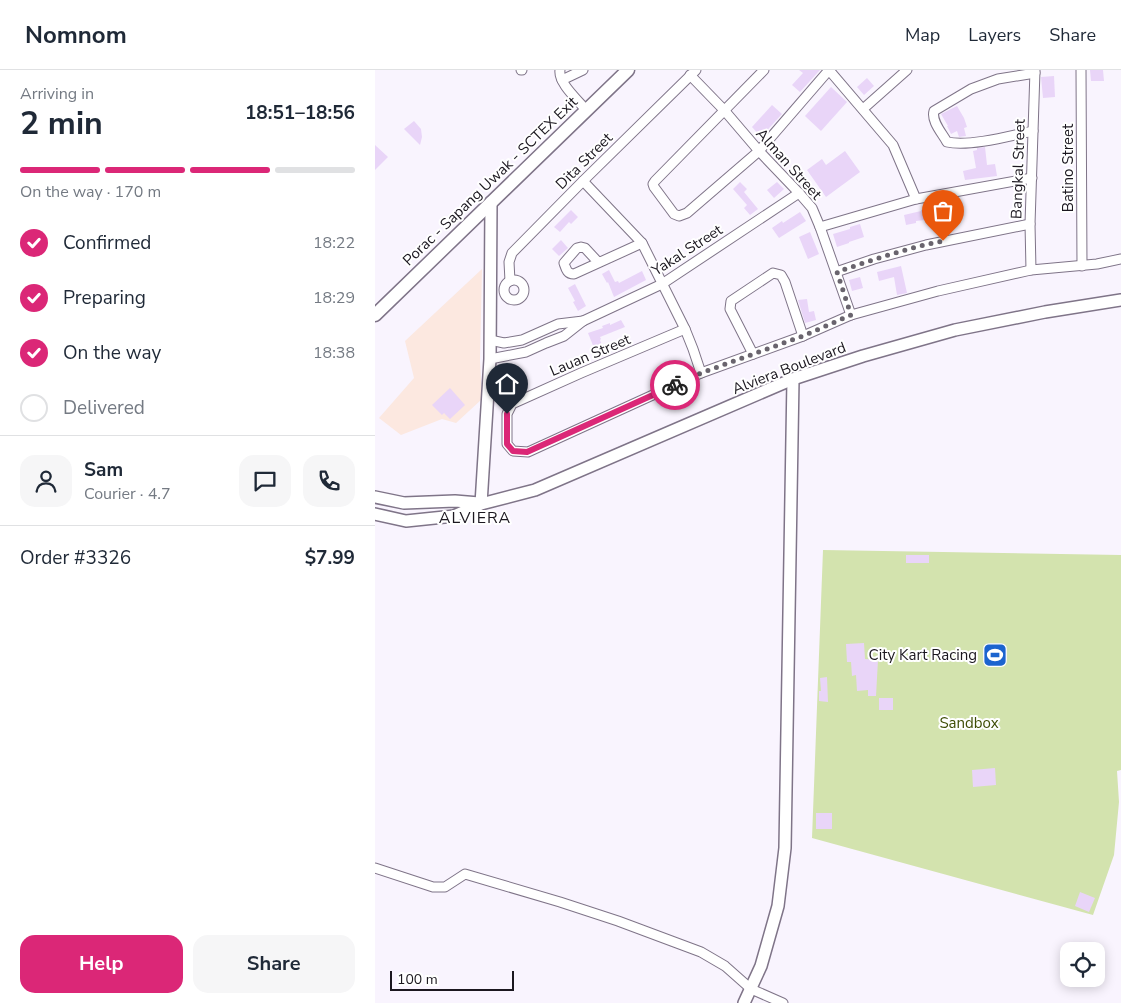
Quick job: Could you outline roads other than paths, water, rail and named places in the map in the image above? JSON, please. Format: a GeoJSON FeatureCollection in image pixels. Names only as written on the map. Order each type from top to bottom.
{"type":"FeatureCollection","features":[{"type":"Feature","properties":{"kind":"main road","name":"Porac - Sapang Uwak - SCTEX Exit"},"geometry":{"type":"LineString","coordinates":[[375,315],[628,70]]}},
{"type":"Feature","properties":{"kind":"street"},"geometry":{"type":"LineString","coordinates":[[560,70],[559,74],[567,88],[586,110]]}},
{"type":"Feature","properties":{"kind":"street"},"geometry":{"type":"LineString","coordinates":[[562,80],[583,70]]}},
{"type":"Feature","properties":{"kind":"street"},"geometry":{"type":"LineString","coordinates":[[764,70],[653,184],[674,214],[679,216],[687,214],[759,151],[829,70],[893,145],[917,199]]}},
{"type":"Feature","properties":{"kind":"street"},"geometry":{"type":"LineString","coordinates":[[863,109],[907,70]]}},
{"type":"Feature","properties":{"kind":"street","name":"Batino Street"},"geometry":{"type":"LineString","coordinates":[[1081,70],[1082,266]]}},
{"type":"Feature","properties":{"kind":"street"},"geometry":{"type":"LineString","coordinates":[[1033,131],[955,144],[947,142],[933,114],[934,111],[989,82],[1035,72]]}},
{"type":"Feature","properties":{"kind":"street","name":"Bangkal Street"},"geometry":{"type":"LineString","coordinates":[[1031,270],[1030,224],[1035,72]]}},
{"type":"Feature","properties":{"kind":"street","name":"Alman Street"},"geometry":{"type":"LineString","coordinates":[[693,73],[759,151],[812,208],[821,227],[851,315]]}},
{"type":"Feature","properties":{"kind":"street","name":"Dita Street"},"geometry":{"type":"LineString","coordinates":[[510,281],[509,262],[512,253],[693,73]]}},
{"type":"Feature","properties":{"kind":"street"},"geometry":{"type":"LineString","coordinates":[[821,227],[917,199],[1032,178]]}},
{"type":"Feature","properties":{"kind":"street"},"geometry":{"type":"LineString","coordinates":[[583,181],[641,243],[685,330],[701,373],[803,336],[851,315],[938,291],[1031,270],[1082,266],[1121,259]]}},
{"type":"Feature","properties":{"kind":"street","name":"Yakal Street"},"geometry":{"type":"LineString","coordinates":[[490,359],[526,352],[563,336],[583,321],[662,284],[799,193]]}},
{"type":"Feature","properties":{"kind":"street"},"geometry":{"type":"LineString","coordinates":[[481,504],[490,359],[491,202]]}},
{"type":"Feature","properties":{"kind":"street"},"geometry":{"type":"LineString","coordinates":[[837,272],[874,259],[926,245],[1030,224]]}},
{"type":"Feature","properties":{"kind":"street"},"geometry":{"type":"LineString","coordinates":[[598,262],[585,248],[581,247],[577,248],[563,263],[566,271],[574,274],[641,243]]}},
{"type":"Feature","properties":{"kind":"street"},"geometry":{"type":"LineString","coordinates":[[753,354],[731,309],[731,301],[773,273],[781,275],[785,282],[803,336]]}},
{"type":"Feature","properties":{"kind":"street","name":"Alviera Boulevard"},"geometry":{"type":"LineString","coordinates":[[481,504],[535,490],[793,379],[863,356],[955,330],[1045,312],[1121,300]]}},
{"type":"Feature","properties":{"kind":"street","name":"Yakal Street"},"geometry":{"type":"LineString","coordinates":[[490,340],[504,342],[522,340],[558,324],[583,321]]}},
{"type":"Feature","properties":{"kind":"street","name":"Lauan Street"},"geometry":{"type":"LineString","coordinates":[[685,330],[512,404],[507,414],[507,444],[513,451],[527,452],[701,373]]}},
{"type":"Feature","properties":{"kind":"street"},"geometry":{"type":"LineString","coordinates":[[541,332],[546,342]]}},
{"type":"Feature","properties":{"kind":"street"},"geometry":{"type":"LineString","coordinates":[[744,1003],[761,966],[778,906],[785,848],[793,379]]}},
{"type":"Feature","properties":{"kind":"street"},"geometry":{"type":"LineString","coordinates":[[375,497],[404,503],[455,501],[481,504]]}},
{"type":"Feature","properties":{"kind":"street"},"geometry":{"type":"LineString","coordinates":[[375,514],[406,521],[454,516],[481,504]]}},
{"type":"Feature","properties":{"kind":"street"},"geometry":{"type":"LineString","coordinates":[[375,868],[433,887],[445,887],[465,874],[618,921],[701,952],[725,966],[751,989],[783,1003]]}},
{"type":"Feature","properties":{"kind":"place","name":"City Kart Racing"},"geometry":{"type":"Point","coordinates":[995,655]}},
{"type":"Feature","properties":{"kind":"district","name":"ALVIERA"},"geometry":{"type":"Point","coordinates":[475,518]}},
{"type":"Feature","properties":{"kind":"park label","name":"Sandbox"},"geometry":{"type":"Point","coordinates":[969,723]}}]}
